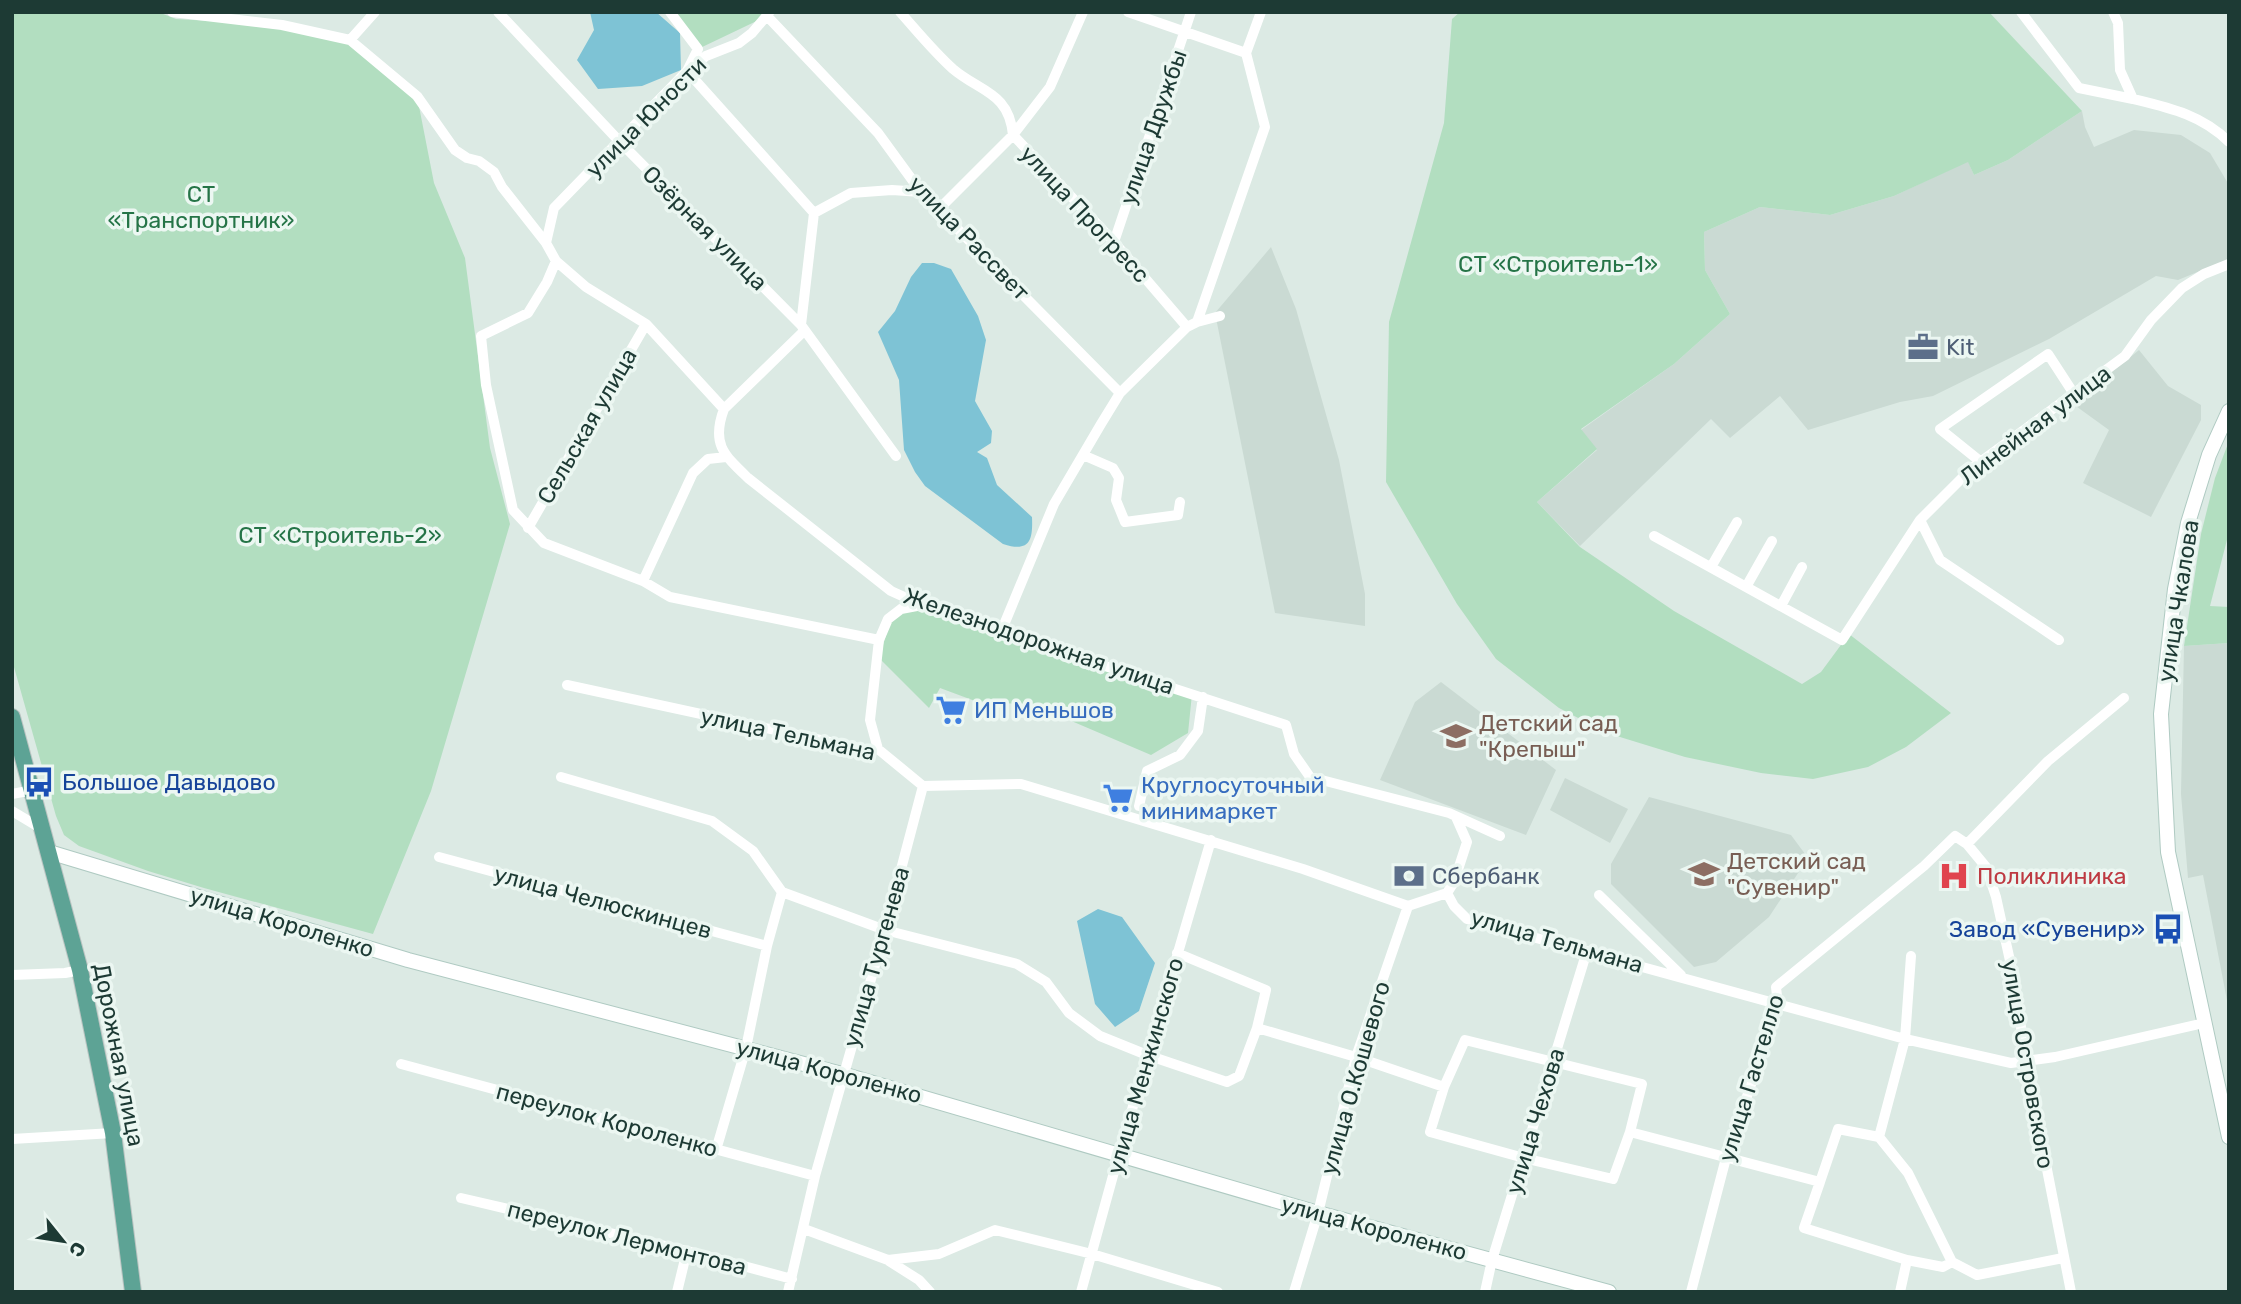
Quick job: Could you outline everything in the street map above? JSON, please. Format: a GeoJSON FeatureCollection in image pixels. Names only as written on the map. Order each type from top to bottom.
{"type":"FeatureCollection","features":[{"type":"Feature","properties":{"kind":"main road","name":"Дорожная улица"},"geometry":{"type":"LineString","coordinates":[[12,717],[49,852],[73,972],[113,1133],[133,1292]]}},
{"type":"Feature","properties":{"kind":"street"},"geometry":{"type":"LineString","coordinates":[[350,40],[375,12]]}},
{"type":"Feature","properties":{"kind":"street","name":"Озёрная улица"},"geometry":{"type":"LineString","coordinates":[[498,12],[620,142],[803,328],[897,456]]}},
{"type":"Feature","properties":{"kind":"street"},"geometry":{"type":"LineString","coordinates":[[643,581],[693,473],[708,459],[726,457],[719,441],[718,424],[724,410],[803,328],[814,213],[687,71],[698,49],[670,12]]}},
{"type":"Feature","properties":{"kind":"street","name":"улица Прогресс"},"geometry":{"type":"LineString","coordinates":[[900,12],[954,70],[977,83],[998,100],[1011,118],[1013,135],[1114,242],[1187,327]]}},
{"type":"Feature","properties":{"kind":"street"},"geometry":{"type":"LineString","coordinates":[[939,209],[1013,135],[1050,88],[1083,12]]}},
{"type":"Feature","properties":{"kind":"street"},"geometry":{"type":"LineString","coordinates":[[1128,12],[1246,53]]}},
{"type":"Feature","properties":{"kind":"street","name":"улица Дружбы"},"geometry":{"type":"LineString","coordinates":[[1114,242],[1191,12]]}},
{"type":"Feature","properties":{"kind":"street"},"geometry":{"type":"LineString","coordinates":[[1197,322],[1265,127],[1246,53],[1261,12]]}},
{"type":"Feature","properties":{"kind":"street"},"geometry":{"type":"LineString","coordinates":[[2021,12],[2080,88],[2186,113],[2217,130],[2229,142]]}},
{"type":"Feature","properties":{"kind":"street"},"geometry":{"type":"LineString","coordinates":[[2113,12],[2118,23],[2120,70],[2133,99]]}},
{"type":"Feature","properties":{"kind":"street"},"geometry":{"type":"LineString","coordinates":[[176,13],[282,25],[350,40],[417,96],[455,150],[467,158],[480,161],[494,172],[556,261],[586,287],[646,324],[724,410]]}},
{"type":"Feature","properties":{"kind":"street","name":"улица Юности"},"geometry":{"type":"LineString","coordinates":[[546,243],[554,208],[687,71],[706,56],[746,38],[768,14]]}},
{"type":"Feature","properties":{"kind":"street","name":"улица Рассвет"},"geometry":{"type":"LineString","coordinates":[[768,14],[878,133],[921,192],[1120,393]]}},
{"type":"Feature","properties":{"kind":"street"},"geometry":{"type":"LineString","coordinates":[[814,213],[850,193],[892,190],[921,192]]}},
{"type":"Feature","properties":{"kind":"street"},"geometry":{"type":"LineString","coordinates":[[556,261],[528,313],[481,336],[486,385],[513,510],[528,528],[544,543],[643,581],[670,597],[879,640]]}},
{"type":"Feature","properties":{"kind":"street","name":"Линейная улица"},"geometry":{"type":"LineString","coordinates":[[1654,536],[1842,639],[1920,520],[1972,468],[2125,356],[2151,320],[2182,288],[2204,274],[2229,264]]}},
{"type":"Feature","properties":{"kind":"street"},"geometry":{"type":"LineString","coordinates":[[1001,632],[1054,504],[1120,393],[1187,327],[1220,317]]}},
{"type":"Feature","properties":{"kind":"street","name":"Сельская улица"},"geometry":{"type":"LineString","coordinates":[[528,528],[646,324]]}},
{"type":"Feature","properties":{"kind":"street"},"geometry":{"type":"LineString","coordinates":[[1981,462],[1940,429],[2048,354],[2074,394]]}},
{"type":"Feature","properties":{"kind":"street","name":"улица Чкалова"},"geometry":{"type":"LineString","coordinates":[[2229,411],[2209,455],[2188,523],[2175,589],[2161,714],[2168,852],[2229,1137]]}},
{"type":"Feature","properties":{"kind":"street"},"geometry":{"type":"LineString","coordinates":[[1083,455],[1113,468],[1119,478],[1116,500],[1125,522],[1178,515],[1180,502]]}},
{"type":"Feature","properties":{"kind":"street","name":"Железнодорожная улица"},"geometry":{"type":"LineString","coordinates":[[726,457],[748,478],[891,591],[922,605],[1001,632],[1286,725],[1294,754],[1310,777],[1456,817],[1500,836]]}},
{"type":"Feature","properties":{"kind":"street"},"geometry":{"type":"LineString","coordinates":[[1920,520],[1940,561],[2059,640]]}},
{"type":"Feature","properties":{"kind":"street"},"geometry":{"type":"LineString","coordinates":[[1711,567],[1737,522]]}},
{"type":"Feature","properties":{"kind":"street"},"geometry":{"type":"LineString","coordinates":[[1746,587],[1772,541]]}},
{"type":"Feature","properties":{"kind":"street"},"geometry":{"type":"LineString","coordinates":[[1781,606],[1802,567]]}},
{"type":"Feature","properties":{"kind":"street"},"geometry":{"type":"LineString","coordinates":[[878,749],[870,720],[879,640],[888,619],[901,609],[922,605]]}},
{"type":"Feature","properties":{"kind":"street","name":"улица Тельмана"},"geometry":{"type":"LineString","coordinates":[[567,685],[867,750],[878,749],[923,786]]}},
{"type":"Feature","properties":{"kind":"street"},"geometry":{"type":"LineString","coordinates":[[1139,806],[1147,771],[1180,755],[1198,731],[1203,697]]}},
{"type":"Feature","properties":{"kind":"street"},"geometry":{"type":"LineString","coordinates":[[1968,844],[2048,761],[2124,698]]}},
{"type":"Feature","properties":{"kind":"street"},"geometry":{"type":"LineString","coordinates":[[561,777],[712,821],[753,851],[782,892],[885,930],[1017,964],[1046,982],[1069,1013],[1100,1036],[1227,1082],[1239,1076],[1257,1028],[1266,990],[1177,953]]}},
{"type":"Feature","properties":{"kind":"street"},"geometry":{"type":"LineString","coordinates":[[923,786],[1021,784],[1303,869],[1408,906]]}},
{"type":"Feature","properties":{"kind":"street","name":"улица Тургенева"},"geometry":{"type":"LineString","coordinates":[[788,1292],[814,1176],[885,930],[923,786]]}},
{"type":"Feature","properties":{"kind":"street"},"geometry":{"type":"LineString","coordinates":[[12,794],[33,790]]}},
{"type":"Feature","properties":{"kind":"street"},"geometry":{"type":"LineString","coordinates":[[12,811],[43,829]]}},
{"type":"Feature","properties":{"kind":"street"},"geometry":{"type":"LineString","coordinates":[[1447,893],[1454,882],[1467,842],[1456,817]]}},
{"type":"Feature","properties":{"kind":"street","name":"улица Гастелло"},"geometry":{"type":"LineString","coordinates":[[1691,1292],[1727,1158],[1778,1005],[1776,987],[1924,866],[1955,836],[1968,844]]}},
{"type":"Feature","properties":{"kind":"street","name":"улица Менжинского"},"geometry":{"type":"LineString","coordinates":[[1081,1292],[1211,840]]}},
{"type":"Feature","properties":{"kind":"street","name":"улица Островского"},"geometry":{"type":"LineString","coordinates":[[1968,844],[1986,867],[1996,897],[2014,979],[2026,1062],[2071,1292]]}},
{"type":"Feature","properties":{"kind":"street","name":"улица Короленко"},"geometry":{"type":"LineString","coordinates":[[49,852],[408,960],[842,1074],[1318,1213],[1609,1292]]}},
{"type":"Feature","properties":{"kind":"street","name":"улица Челюскинцев"},"geometry":{"type":"LineString","coordinates":[[439,857],[767,946]]}},
{"type":"Feature","properties":{"kind":"street"},"geometry":{"type":"LineString","coordinates":[[716,1150],[746,1048],[767,946],[782,892]]}},
{"type":"Feature","properties":{"kind":"street","name":"улица Тельмана"},"geometry":{"type":"LineString","coordinates":[[1408,906],[1447,893],[1454,906],[1467,919],[1905,1039],[2011,1063],[2204,1023]]}},
{"type":"Feature","properties":{"kind":"street"},"geometry":{"type":"LineString","coordinates":[[1599,895],[1681,976]]}},
{"type":"Feature","properties":{"kind":"street","name":"улица О.Кошевого"},"geometry":{"type":"LineString","coordinates":[[1294,1292],[1318,1213],[1356,1057],[1408,906]]}},
{"type":"Feature","properties":{"kind":"street","name":"улица Чехова"},"geometry":{"type":"LineString","coordinates":[[1485,1292],[1492,1260],[1587,951]]}},
{"type":"Feature","properties":{"kind":"street"},"geometry":{"type":"LineString","coordinates":[[1879,1137],[1905,1039],[1911,957]]}},
{"type":"Feature","properties":{"kind":"street"},"geometry":{"type":"LineString","coordinates":[[12,975],[73,972]]}},
{"type":"Feature","properties":{"kind":"street"},"geometry":{"type":"LineString","coordinates":[[1257,1028],[1356,1057],[1444,1087]]}},
{"type":"Feature","properties":{"kind":"street"},"geometry":{"type":"LineString","coordinates":[[1465,1040],[1553,1062],[1642,1084],[1630,1132],[1613,1179],[1430,1132],[1444,1087],[1465,1040]]}},
{"type":"Feature","properties":{"kind":"street","name":"переулок Короленко"},"geometry":{"type":"LineString","coordinates":[[401,1064],[814,1176]]}},
{"type":"Feature","properties":{"kind":"street"},"geometry":{"type":"LineString","coordinates":[[1952,1262],[1942,1267],[1907,1259],[1804,1228],[1838,1129],[1879,1137],[1908,1173],[1952,1262],[1977,1275],[2063,1258]]}},
{"type":"Feature","properties":{"kind":"street"},"geometry":{"type":"LineString","coordinates":[[1630,1132],[1820,1182]]}},
{"type":"Feature","properties":{"kind":"street","name":"Дорожная улица"},"geometry":{"type":"LineString","coordinates":[[12,1139],[113,1133]]}},
{"type":"Feature","properties":{"kind":"street","name":"переулок Лермонтова"},"geometry":{"type":"LineString","coordinates":[[461,1198],[687,1251],[792,1279]]}},
{"type":"Feature","properties":{"kind":"street"},"geometry":{"type":"LineString","coordinates":[[804,1229],[888,1261],[919,1280],[930,1292]]}},
{"type":"Feature","properties":{"kind":"street"},"geometry":{"type":"LineString","coordinates":[[888,1261],[939,1254],[995,1230],[1092,1254],[1218,1292]]}},
{"type":"Feature","properties":{"kind":"street"},"geometry":{"type":"LineString","coordinates":[[677,1292],[687,1251]]}},
{"type":"Feature","properties":{"kind":"street"},"geometry":{"type":"LineString","coordinates":[[1900,1292],[1907,1259]]}},
{"type":"Feature","properties":{"kind":"shaded area"},"geometry":{"type":"Polygon","coordinates":[[[2082,111],[2085,127],[2094,147],[2134,130],[2181,135],[2210,153],[2229,185],[2229,259],[2178,280],[2156,276],[2049,339],[1933,396],[1900,402],[1808,430],[1780,396],[1730,438],[1711,419],[1580,546],[1537,502],[1597,450],[1581,430],[1674,364],[1730,314],[1705,270],[1704,232],[1760,207],[1830,215],[1894,196],[1968,161],[1974,175],[2008,160],[2082,111]]]}},
{"type":"Feature","properties":{"kind":"shaded area"},"geometry":{"type":"Polygon","coordinates":[[[1271,247],[1296,309],[1339,460],[1365,594],[1365,626],[1275,613],[1215,313],[1271,247]]]}},
{"type":"Feature","properties":{"kind":"shaded area"},"geometry":{"type":"Polygon","coordinates":[[[2139,350],[2168,386],[2201,405],[2201,420],[2151,517],[2083,483],[2109,430],[2073,404],[2139,350]]]}},
{"type":"Feature","properties":{"kind":"shaded area"},"geometry":{"type":"Polygon","coordinates":[[[2229,643],[2229,1011],[2203,875],[2188,878],[2181,794],[2184,646],[2229,643]]]}},
{"type":"Feature","properties":{"kind":"shaded area","name":"Детский сад \"Крепыш\""},"geometry":{"type":"Polygon","coordinates":[[[1441,682],[1556,770],[1526,835],[1380,780],[1415,702],[1441,682]]]}},
{"type":"Feature","properties":{"kind":"shaded area"},"geometry":{"type":"Polygon","coordinates":[[[1565,778],[1628,809],[1610,843],[1550,810],[1565,778]]]}},
{"type":"Feature","properties":{"kind":"shaded area","name":"Детский сад \"Сувенир\""},"geometry":{"type":"Polygon","coordinates":[[[1649,797],[1791,835],[1808,858],[1769,917],[1716,962],[1694,967],[1611,884],[1611,864],[1649,797]]]}},
{"type":"Feature","properties":{"kind":"green space"},"geometry":{"type":"Polygon","coordinates":[[[12,12],[158,12],[176,19],[282,25],[350,40],[417,96],[434,183],[465,258],[490,448],[510,524],[431,791],[373,934],[204,888],[79,846],[64,835],[56,816],[12,660],[12,12]]]}},
{"type":"Feature","properties":{"kind":"green space"},"geometry":{"type":"Polygon","coordinates":[[[670,12],[770,12],[767,16],[698,49],[670,12]]]}},
{"type":"Feature","properties":{"kind":"green space","name":"СТ «Строитель-1»"},"geometry":{"type":"Polygon","coordinates":[[[1460,12],[1989,12],[2082,111],[2008,160],[1974,175],[1968,162],[1894,196],[1830,215],[1760,207],[1704,232],[1705,270],[1730,314],[1674,364],[1581,429],[1597,449],[1537,502],[1580,547],[1674,611],[1802,684],[1821,672],[1849,634],[1951,713],[1906,747],[1868,767],[1813,779],[1761,773],[1685,757],[1607,733],[1559,708],[1496,659],[1457,604],[1386,482],[1389,322],[1444,123],[1452,19],[1460,12]]]}},
{"type":"Feature","properties":{"kind":"green space"},"geometry":{"type":"Polygon","coordinates":[[[2229,441],[2229,532],[2210,606],[2229,607],[2229,643],[2184,646],[2201,534],[2215,478],[2229,441]]]}},
{"type":"Feature","properties":{"kind":"green space"},"geometry":{"type":"Polygon","coordinates":[[[922,605],[1192,694],[1188,733],[1151,755],[1034,705],[975,701],[940,688],[929,708],[879,658],[894,617],[922,605]]]}},
{"type":"Feature","properties":{"kind":"water"},"geometry":{"type":"Polygon","coordinates":[[[590,12],[656,12],[680,33],[681,70],[642,86],[598,89],[577,60],[594,30],[590,12]]]}},
{"type":"Feature","properties":{"kind":"water"},"geometry":{"type":"Polygon","coordinates":[[[922,263],[934,263],[951,269],[978,316],[986,340],[975,401],[992,431],[991,443],[977,452],[987,458],[997,485],[1032,517],[1030,538],[1019,547],[1003,544],[925,486],[904,450],[899,380],[878,332],[895,311],[911,277],[922,263]]]}},
{"type":"Feature","properties":{"kind":"water"},"geometry":{"type":"Polygon","coordinates":[[[1098,909],[1122,917],[1155,963],[1139,1011],[1115,1027],[1095,1004],[1077,921],[1098,909]]]}},
{"type":"Feature","properties":{"kind":"place","name":"Kit"},"geometry":{"type":"Point","coordinates":[1923,347]}},
{"type":"Feature","properties":{"kind":"place","name":"ИП Меньшов"},"geometry":{"type":"Point","coordinates":[951,710]}},
{"type":"Feature","properties":{"kind":"place","name":"Детский сад \"Крепыш\""},"geometry":{"type":"Point","coordinates":[1456,736]}},
{"type":"Feature","properties":{"kind":"place","name":"Большое Давыдово"},"geometry":{"type":"Point","coordinates":[39,782]}},
{"type":"Feature","properties":{"kind":"place","name":"Круглосуточный минимаркет"},"geometry":{"type":"Point","coordinates":[1118,798]}},
{"type":"Feature","properties":{"kind":"place","name":"Детский сад \"Сувенир\""},"geometry":{"type":"Point","coordinates":[1704,874]}},
{"type":"Feature","properties":{"kind":"place","name":"Сбербанк"},"geometry":{"type":"Point","coordinates":[1409,876]}},
{"type":"Feature","properties":{"kind":"place","name":"Поликлиника"},"geometry":{"type":"Point","coordinates":[1954,876]}},
{"type":"Feature","properties":{"kind":"place","name":"Завод «Сувенир»"},"geometry":{"type":"Point","coordinates":[2168,929]}},
{"type":"Feature","properties":{"kind":"park label","name":"СТ «Транспортник»"},"geometry":{"type":"Point","coordinates":[201,207]}},
{"type":"Feature","properties":{"kind":"park label","name":"СТ «Строитель-2»"},"geometry":{"type":"Point","coordinates":[340,535]}}]}
